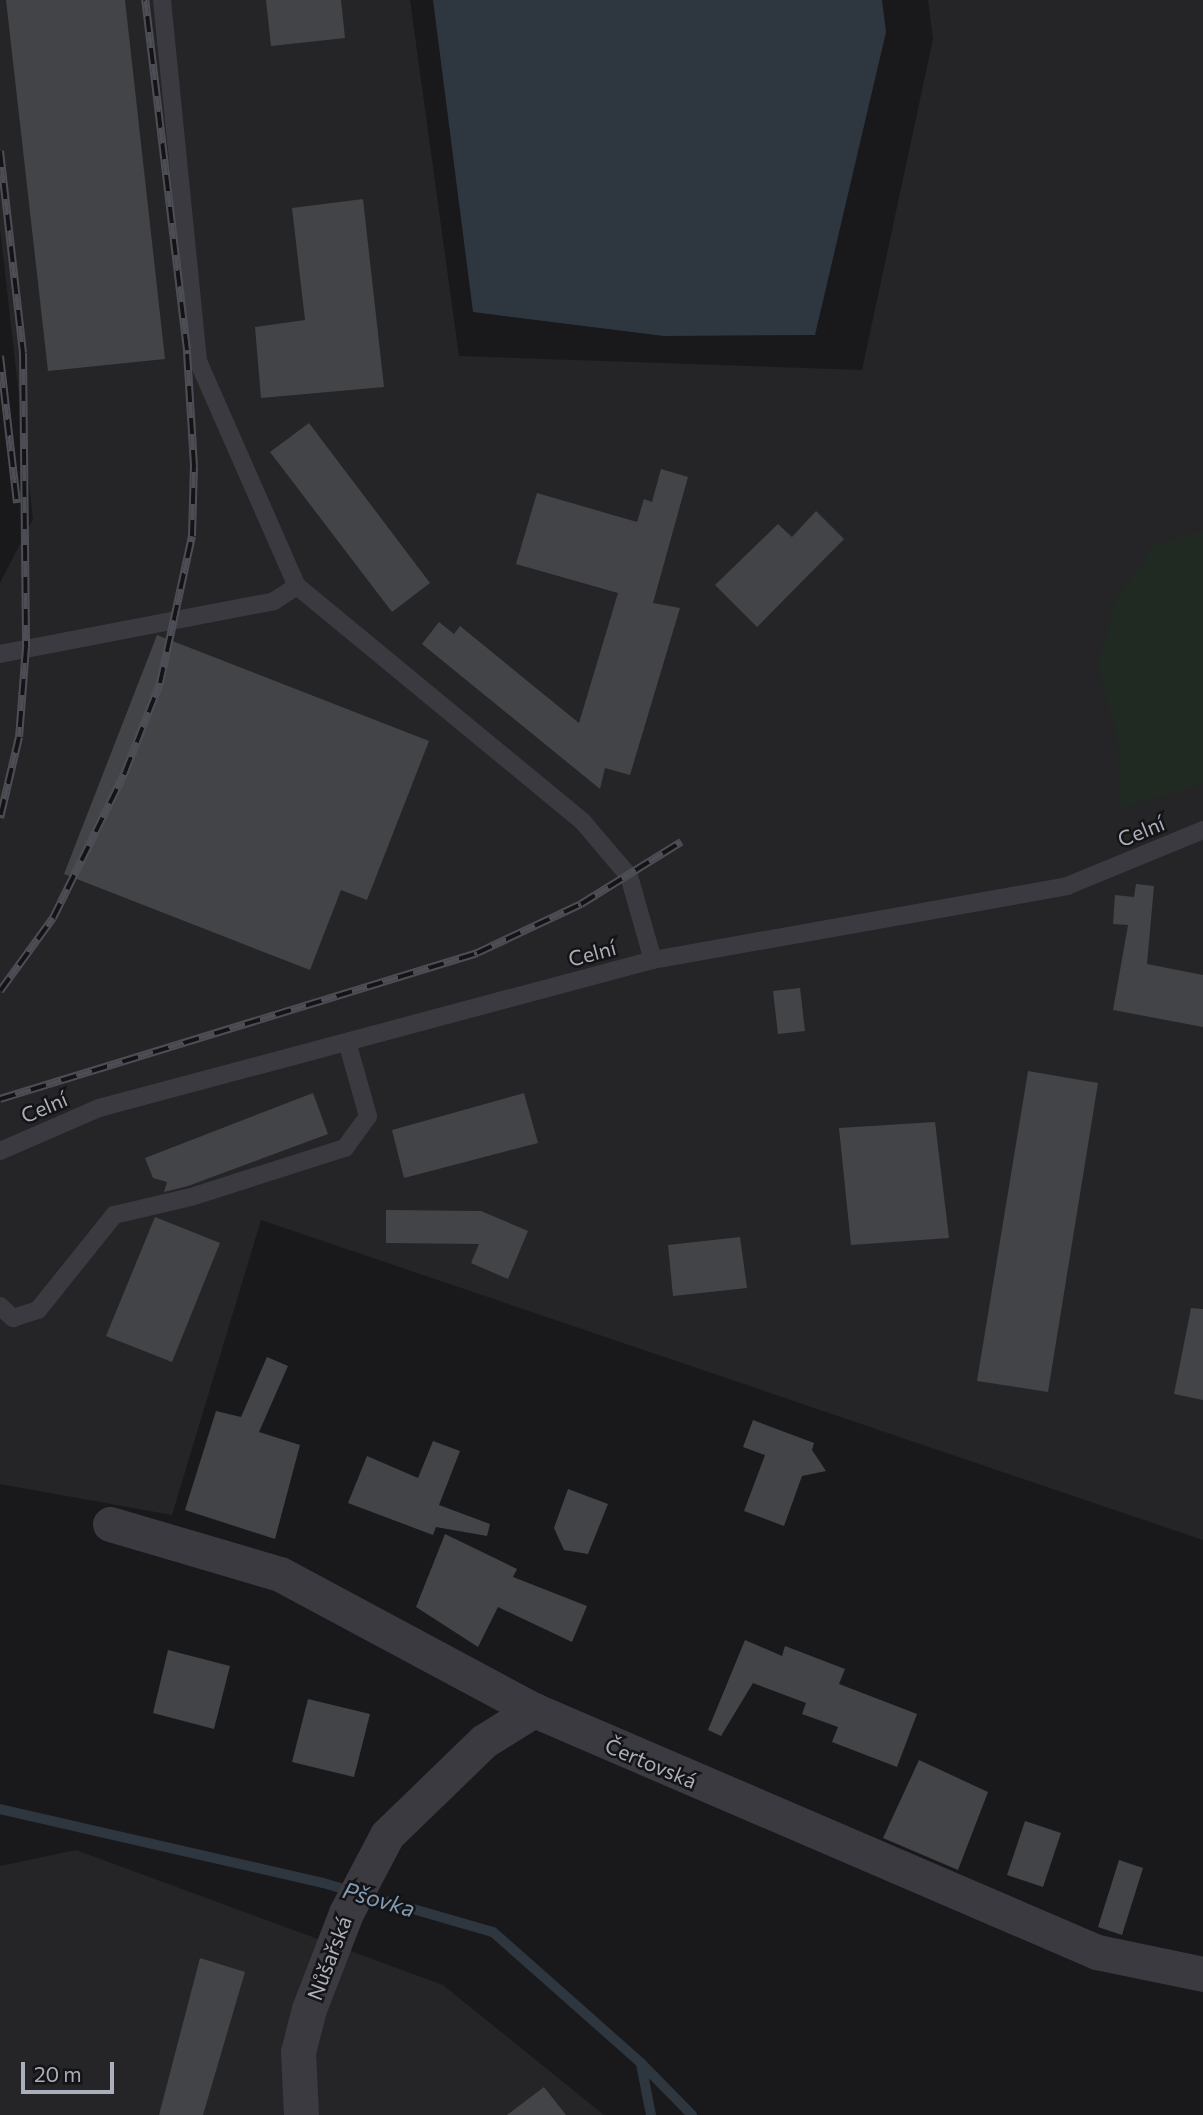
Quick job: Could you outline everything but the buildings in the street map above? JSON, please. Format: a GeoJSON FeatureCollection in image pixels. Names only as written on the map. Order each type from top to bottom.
{"type":"FeatureCollection","features":[{"type":"Feature","properties":{"kind":"street","name":"Čertovská"},"geometry":{"type":"LineString","coordinates":[[110,1524],[280,1574],[534,1710],[1097,1952],[1203,1974]]}},
{"type":"Feature","properties":{"kind":"street","name":"Nůšařská"},"geometry":{"type":"LineString","coordinates":[[301,2115],[298,2052],[313,1998],[346,1913],[387,1835],[484,1741],[534,1710]]}},
{"type":"Feature","properties":{"kind":"lane"},"geometry":{"type":"LineString","coordinates":[[162,0],[198,361],[297,586],[583,822],[629,876],[653,960]]}},
{"type":"Feature","properties":{"kind":"lane"},"geometry":{"type":"LineString","coordinates":[[0,653],[274,601],[297,586]]}},
{"type":"Feature","properties":{"kind":"lane","name":"Celní"},"geometry":{"type":"LineString","coordinates":[[0,1151],[99,1108],[653,960],[1067,886],[1203,830]]}},
{"type":"Feature","properties":{"kind":"lane"},"geometry":{"type":"LineString","coordinates":[[0,1306],[13,1318],[38,1310],[114,1215],[191,1197],[345,1148],[368,1116],[347,1042]]}},
{"type":"Feature","properties":{"kind":"shaded area"},"geometry":{"type":"Polygon","coordinates":[[[0,0],[410,0],[459,356],[862,370],[933,39],[928,0],[1203,0],[1203,1540],[261,1220],[172,1515],[0,1484],[0,583],[33,519],[0,229],[0,0]]]}},
{"type":"Feature","properties":{"kind":"shaded area"},"geometry":{"type":"Polygon","coordinates":[[[433,0],[882,0],[886,32],[815,335],[664,336],[473,312],[433,0]]]}},
{"type":"Feature","properties":{"kind":"shaded area"},"geometry":{"type":"Polygon","coordinates":[[[1203,530],[1203,784],[1120,809],[1117,737],[1097,665],[1116,599],[1154,545],[1203,530]]]}},
{"type":"Feature","properties":{"kind":"shaded area"},"geometry":{"type":"Polygon","coordinates":[[[76,1850],[443,1985],[604,2115],[0,2115],[0,1866],[76,1850]]]}},
{"type":"Feature","properties":{"kind":"waterway","name":"Pšovka"},"geometry":{"type":"LineString","coordinates":[[0,1809],[323,1883],[493,1932],[641,2063],[692,2115]]}},
{"type":"Feature","properties":{"kind":"waterway"},"geometry":{"type":"LineString","coordinates":[[641,2064],[651,2115]]}},
{"type":"Feature","properties":{"kind":"railway"},"geometry":{"type":"LineString","coordinates":[[0,991],[53,918],[125,772],[160,683],[192,536],[194,466],[187,350],[145,0]]}},
{"type":"Feature","properties":{"kind":"railway"},"geometry":{"type":"LineString","coordinates":[[0,151],[23,353],[26,647],[19,737],[0,818]]}},
{"type":"Feature","properties":{"kind":"railway"},"geometry":{"type":"LineString","coordinates":[[0,356],[17,503]]}},
{"type":"Feature","properties":{"kind":"railway"},"geometry":{"type":"LineString","coordinates":[[0,1099],[477,953],[581,904],[681,842]]}}]}
